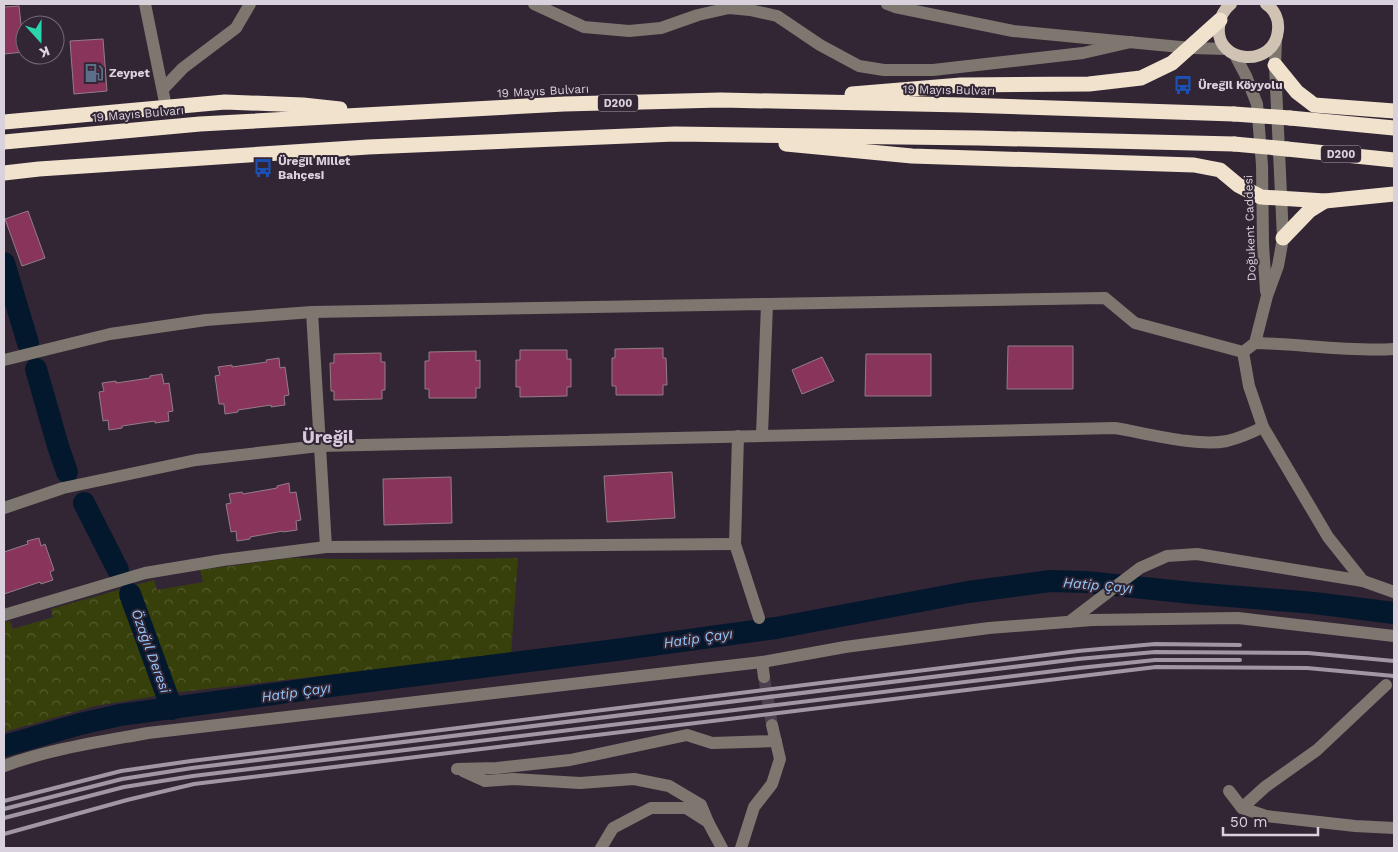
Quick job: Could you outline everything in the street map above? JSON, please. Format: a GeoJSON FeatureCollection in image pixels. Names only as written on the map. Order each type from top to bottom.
{"type":"FeatureCollection","features":[{"type":"Feature","properties":{"kind":"highway"},"geometry":{"type":"LineString","coordinates":[[720,100],[865,93],[962,85],[1089,84],[1141,78],[1172,63],[1191,48],[1226,9]]}},
{"type":"Feature","properties":{"kind":"highway"},"geometry":{"type":"LineString","coordinates":[[1275,65],[1297,92],[1314,105],[1394,111]]}},
{"type":"Feature","properties":{"kind":"highway","name":"19 Mayıs Bulvarı"},"geometry":{"type":"LineString","coordinates":[[5,142],[200,124],[564,104],[720,100],[962,104],[1234,114],[1394,128]]}},
{"type":"Feature","properties":{"kind":"highway"},"geometry":{"type":"LineString","coordinates":[[4,122],[225,102],[303,105],[376,114]]}},
{"type":"Feature","properties":{"kind":"highway"},"geometry":{"type":"LineString","coordinates":[[5,142],[31,120]]}},
{"type":"Feature","properties":{"kind":"highway"},"geometry":{"type":"LineString","coordinates":[[675,134],[912,156],[1194,165],[1220,170],[1238,185],[1261,196],[1282,198],[1325,200],[1394,194]]}},
{"type":"Feature","properties":{"kind":"highway","name":"D200"},"geometry":{"type":"LineString","coordinates":[[4,173],[368,147],[675,134],[1234,144],[1394,160]]}},
{"type":"Feature","properties":{"kind":"highway"},"geometry":{"type":"LineString","coordinates":[[1283,238],[1309,211],[1325,200]]}},
{"type":"Feature","properties":{"kind":"main road"},"geometry":{"type":"LineString","coordinates":[[1226,9],[1218,30],[1221,40],[1231,52],[1244,58],[1263,54],[1271,48],[1276,40],[1278,24],[1268,5]]}},
{"type":"Feature","properties":{"kind":"street"},"geometry":{"type":"LineString","coordinates":[[145,4],[152,29],[166,107]]}},
{"type":"Feature","properties":{"kind":"street"},"geometry":{"type":"LineString","coordinates":[[163,89],[184,68],[236,28],[250,4]]}},
{"type":"Feature","properties":{"kind":"street"},"geometry":{"type":"LineString","coordinates":[[534,4],[584,27],[629,31],[661,28],[698,15],[729,8],[750,10],[777,16],[820,45],[859,66],[884,70],[933,70],[1082,53],[1132,42]]}},
{"type":"Feature","properties":{"kind":"street"},"geometry":{"type":"LineString","coordinates":[[887,4],[895,8],[1013,31],[1231,52]]}},
{"type":"Feature","properties":{"kind":"street","name":"Doğukent Caddesi"},"geometry":{"type":"LineString","coordinates":[[1267,296],[1278,266],[1283,238],[1275,65],[1276,40]]}},
{"type":"Feature","properties":{"kind":"street","name":"Doğukent Caddesi"},"geometry":{"type":"LineString","coordinates":[[1231,52],[1246,76],[1257,104],[1262,165],[1261,196],[1267,296]]}},
{"type":"Feature","properties":{"kind":"street"},"geometry":{"type":"LineString","coordinates":[[1256,343],[1267,296]]}},
{"type":"Feature","properties":{"kind":"street"},"geometry":{"type":"LineString","coordinates":[[4,360],[110,334],[206,320],[312,312],[1105,298],[1135,323],[1244,352]]}},
{"type":"Feature","properties":{"kind":"street"},"geometry":{"type":"LineString","coordinates":[[762,435],[767,304]]}},
{"type":"Feature","properties":{"kind":"street"},"geometry":{"type":"LineString","coordinates":[[312,312],[326,547]]}},
{"type":"Feature","properties":{"kind":"street"},"geometry":{"type":"LineString","coordinates":[[1244,352],[1256,343],[1296,344],[1366,351],[1394,349]]}},
{"type":"Feature","properties":{"kind":"street"},"geometry":{"type":"LineString","coordinates":[[1244,352],[1249,386],[1264,427],[1328,537],[1363,581]]}},
{"type":"Feature","properties":{"kind":"street"},"geometry":{"type":"LineString","coordinates":[[4,508],[63,488],[196,460],[319,446],[1115,428],[1206,443],[1242,437],[1264,427]]}},
{"type":"Feature","properties":{"kind":"street"},"geometry":{"type":"LineString","coordinates":[[738,436],[735,544],[759,618]]}},
{"type":"Feature","properties":{"kind":"street"},"geometry":{"type":"LineString","coordinates":[[4,615],[145,573],[223,560],[326,547],[735,544]]}},
{"type":"Feature","properties":{"kind":"street"},"geometry":{"type":"LineString","coordinates":[[1068,622],[1140,568],[1167,556],[1197,554],[1363,581],[1394,592]]}},
{"type":"Feature","properties":{"kind":"street"},"geometry":{"type":"LineString","coordinates":[[4,766],[22,759],[66,748],[148,733],[762,662],[845,647],[989,628],[1092,620],[1238,618],[1394,636]]}},
{"type":"Feature","properties":{"kind":"street"},"geometry":{"type":"LineString","coordinates":[[762,662],[764,677]]}},
{"type":"Feature","properties":{"kind":"street"},"geometry":{"type":"LineString","coordinates":[[1242,808],[1264,787],[1317,750],[1386,685]]}},
{"type":"Feature","properties":{"kind":"street"},"geometry":{"type":"LineString","coordinates":[[741,848],[754,807],[772,784],[780,759],[772,725]]}},
{"type":"Feature","properties":{"kind":"street"},"geometry":{"type":"LineString","coordinates":[[722,848],[701,805],[669,786],[634,779],[580,783],[513,779],[485,781],[457,769],[497,768],[570,760],[687,735],[712,743],[776,741]]}},
{"type":"Feature","properties":{"kind":"street"},"geometry":{"type":"LineString","coordinates":[[1230,791],[1242,808],[1266,816],[1355,826],[1394,828]]}},
{"type":"Feature","properties":{"kind":"street"},"geometry":{"type":"LineString","coordinates":[[601,848],[613,828],[651,808],[686,808],[708,822]]}},
{"type":"Feature","properties":{"kind":"green space"},"geometry":{"type":"Polygon","coordinates":[[[290,558],[399,560],[518,558],[511,654],[180,692],[95,706],[4,732],[4,623],[10,621],[13,629],[53,617],[51,609],[154,580],[157,590],[203,582],[200,570],[290,558]]]}},
{"type":"Feature","properties":{"kind":"building"},"geometry":{"type":"Polygon","coordinates":[[[19,6],[20,15],[15,15],[15,53],[4,54],[4,7],[19,6]]]}},
{"type":"Feature","properties":{"kind":"building"},"geometry":{"type":"Polygon","coordinates":[[[103,39],[107,91],[74,94],[70,41],[103,39]]]}},
{"type":"Feature","properties":{"kind":"building"},"geometry":{"type":"Polygon","coordinates":[[[28,211],[45,258],[22,266],[5,219],[28,211]]]}},
{"type":"Feature","properties":{"kind":"building"},"geometry":{"type":"Polygon","coordinates":[[[1008,346],[1073,346],[1073,389],[1007,389],[1008,346]]]}},
{"type":"Feature","properties":{"kind":"building"},"geometry":{"type":"Polygon","coordinates":[[[663,348],[663,358],[666,358],[667,385],[663,385],[663,395],[616,395],[616,386],[612,386],[612,358],[615,358],[615,349],[663,348]]]}},
{"type":"Feature","properties":{"kind":"building"},"geometry":{"type":"Polygon","coordinates":[[[520,350],[567,350],[567,359],[571,359],[571,387],[567,387],[567,396],[520,397],[520,387],[516,387],[516,360],[520,360],[520,350]]]}},
{"type":"Feature","properties":{"kind":"building"},"geometry":{"type":"Polygon","coordinates":[[[476,351],[476,361],[480,360],[480,388],[476,388],[476,398],[429,398],[429,389],[425,389],[425,361],[429,361],[429,352],[476,351]]]}},
{"type":"Feature","properties":{"kind":"building"},"geometry":{"type":"Polygon","coordinates":[[[381,353],[381,362],[385,362],[385,390],[382,390],[382,399],[334,400],[334,391],[331,391],[330,363],[334,363],[334,354],[381,353]]]}},
{"type":"Feature","properties":{"kind":"building"},"geometry":{"type":"Polygon","coordinates":[[[866,354],[931,354],[931,396],[865,396],[866,354]]]}},
{"type":"Feature","properties":{"kind":"building"},"geometry":{"type":"Polygon","coordinates":[[[822,357],[834,381],[802,394],[792,370],[822,357]]]}},
{"type":"Feature","properties":{"kind":"building"},"geometry":{"type":"Polygon","coordinates":[[[279,358],[280,368],[285,367],[289,395],[284,396],[285,405],[271,407],[271,405],[225,414],[224,404],[219,404],[215,376],[220,375],[218,367],[267,362],[266,360],[279,358]]]}},
{"type":"Feature","properties":{"kind":"building"},"geometry":{"type":"Polygon","coordinates":[[[162,374],[164,384],[169,383],[173,411],[168,412],[169,421],[155,423],[155,421],[109,430],[108,420],[103,421],[99,392],[104,391],[102,383],[150,378],[150,376],[162,374]]]}},
{"type":"Feature","properties":{"kind":"building"},"geometry":{"type":"Polygon","coordinates":[[[672,472],[675,518],[607,522],[604,476],[672,472]]]}},
{"type":"Feature","properties":{"kind":"building"},"geometry":{"type":"Polygon","coordinates":[[[451,477],[452,523],[384,525],[383,479],[451,477]]]}},
{"type":"Feature","properties":{"kind":"building"},"geometry":{"type":"Polygon","coordinates":[[[289,483],[290,493],[296,492],[301,520],[296,521],[297,530],[250,537],[250,539],[237,541],[236,531],[231,532],[226,504],[231,503],[229,494],[242,492],[243,494],[277,488],[277,486],[289,483]]]}},
{"type":"Feature","properties":{"kind":"building"},"geometry":{"type":"Polygon","coordinates":[[[39,538],[41,546],[45,544],[54,570],[50,572],[53,580],[41,584],[40,582],[4,594],[4,552],[28,544],[27,541],[39,538]]]}},
{"type":"Feature","properties":{"kind":"waterway","name":"Özağıl Deresi"},"geometry":{"type":"LineString","coordinates":[[4,263],[28,343]]}},
{"type":"Feature","properties":{"kind":"waterway","name":"Özağıl Deresi"},"geometry":{"type":"LineString","coordinates":[[36,369],[67,472]]}},
{"type":"Feature","properties":{"kind":"waterway","name":"Özağıl Deresi"},"geometry":{"type":"LineString","coordinates":[[84,503],[118,570]]}},
{"type":"Feature","properties":{"kind":"waterway","name":"Hatip Çayı"},"geometry":{"type":"LineString","coordinates":[[4,746],[80,724],[120,715],[776,628],[968,592],[1050,581],[1086,582],[1314,603],[1394,613]]}},
{"type":"Feature","properties":{"kind":"waterway","name":"Özağıl Deresi"},"geometry":{"type":"LineString","coordinates":[[130,594],[172,709]]}},
{"type":"Feature","properties":{"kind":"tunnel"},"geometry":{"type":"LineString","coordinates":[[764,677],[772,725]]}},
{"type":"Feature","properties":{"kind":"railway"},"geometry":{"type":"LineString","coordinates":[[4,801],[121,771],[191,761],[1078,651],[1155,644],[1240,645]]}},
{"type":"Feature","properties":{"kind":"railway"},"geometry":{"type":"LineString","coordinates":[[4,809],[122,779],[192,768],[1078,659],[1155,652],[1308,653],[1394,661]]}},
{"type":"Feature","properties":{"kind":"railway"},"geometry":{"type":"LineString","coordinates":[[4,818],[124,787],[193,776],[1079,668],[1155,660],[1240,660]]}},
{"type":"Feature","properties":{"kind":"railway"},"geometry":{"type":"LineString","coordinates":[[4,834],[127,800],[194,784],[1156,667],[1307,668],[1394,676]]}},
{"type":"Feature","properties":{"kind":"place","name":"Zeypet"},"geometry":{"type":"Point","coordinates":[94,73]}},
{"type":"Feature","properties":{"kind":"place","name":"Üreğil Köyyolu"},"geometry":{"type":"Point","coordinates":[1183,85]}},
{"type":"Feature","properties":{"kind":"place","name":"Üreğil Millet Bahçesi"},"geometry":{"type":"Point","coordinates":[263,168]}},
{"type":"Feature","properties":{"kind":"district","name":"Üreğil"},"geometry":{"type":"Point","coordinates":[328,436]}}]}
